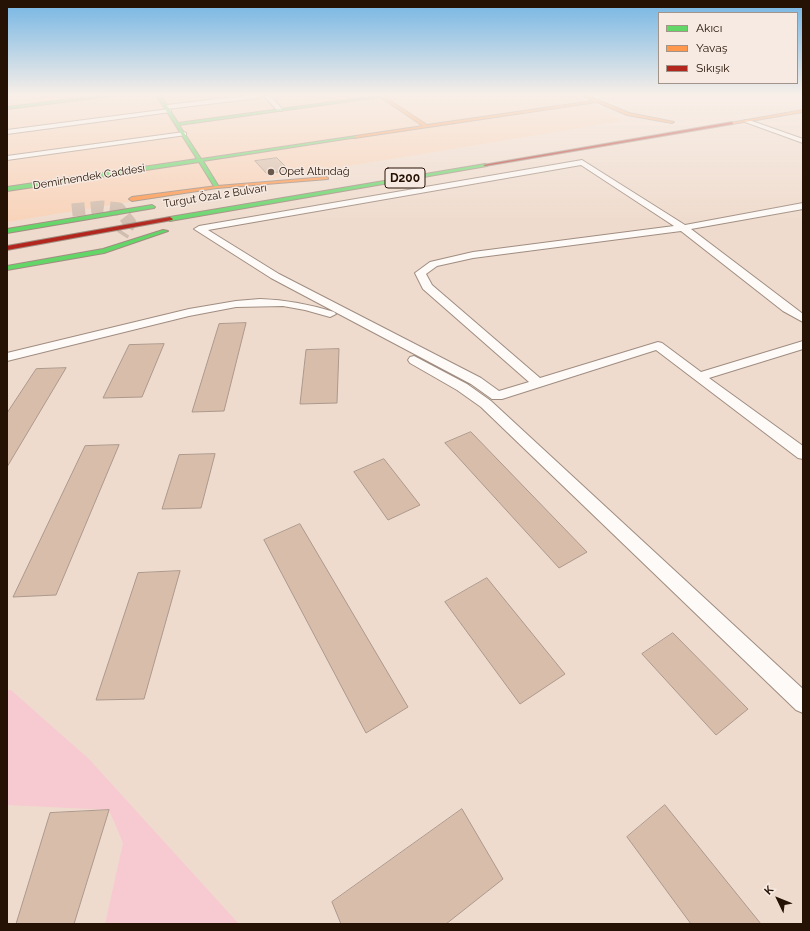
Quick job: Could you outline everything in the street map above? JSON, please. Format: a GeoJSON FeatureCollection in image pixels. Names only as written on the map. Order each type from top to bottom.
{"type":"FeatureCollection","features":[{"type":"Feature","properties":{"kind":"main road"},"geometry":{"type":"LineString","coordinates":[[126,199],[217,188],[198,161],[187,139]]}},
{"type":"Feature","properties":{"kind":"main road","name":"Demirhendek Caddesi"},"geometry":{"type":"LineString","coordinates":[[7,189],[338,139]]}},
{"type":"Feature","properties":{"kind":"main road","name":"Turgut Özal 2 Bulvarı"},"geometry":{"type":"LineString","coordinates":[[7,248],[229,208],[637,139]]}},
{"type":"Feature","properties":{"kind":"main road","name":"Turgut Özal 2 Bulvarı"},"geometry":{"type":"LineString","coordinates":[[186,201],[329,177],[217,188]]}},
{"type":"Feature","properties":{"kind":"main road","name":"Turgut Özal 2 Bulvarı"},"geometry":{"type":"LineString","coordinates":[[7,231],[163,205]]}},
{"type":"Feature","properties":{"kind":"main road","name":"Turgut Özal 2 Bulvarı"},"geometry":{"type":"LineString","coordinates":[[7,268],[104,251],[229,208]]}},
{"type":"Feature","properties":{"kind":"main road"},"geometry":{"type":"LineString","coordinates":[[7,261],[91,247],[110,241],[122,235]]}},
{"type":"Feature","properties":{"kind":"street"},"geometry":{"type":"LineString","coordinates":[[7,158],[144,139]]}},
{"type":"Feature","properties":{"kind":"street"},"geometry":{"type":"LineString","coordinates":[[803,319],[787,309],[683,228],[582,162],[199,229],[275,276],[476,381],[497,396],[658,346],[701,376],[803,454]]}},
{"type":"Feature","properties":{"kind":"street"},"geometry":{"type":"LineString","coordinates":[[538,383],[427,287],[420,273],[434,264],[473,255],[683,228],[803,206]]}},
{"type":"Feature","properties":{"kind":"street"},"geometry":{"type":"LineString","coordinates":[[7,357],[159,320],[233,304],[254,302],[301,305],[332,315],[462,387],[486,404],[803,703]]}},
{"type":"Feature","properties":{"kind":"street"},"geometry":{"type":"LineString","coordinates":[[701,376],[803,345]]}},
{"type":"Feature","properties":{"kind":"shaded area"},"geometry":{"type":"Polygon","coordinates":[[[7,139],[510,139],[7,222],[7,139]]]}},
{"type":"Feature","properties":{"kind":"shaded area"},"geometry":{"type":"Polygon","coordinates":[[[7,690],[11,690],[89,759],[239,924],[105,924],[123,843],[109,810],[7,805],[7,690]]]}},
{"type":"Feature","properties":{"kind":"building"},"geometry":{"type":"Polygon","coordinates":[[[277,158],[289,170],[267,174],[255,161],[277,158]]]}},
{"type":"Feature","properties":{"kind":"building"},"geometry":{"type":"Polygon","coordinates":[[[246,323],[224,411],[192,412],[219,324],[246,323]]]}},
{"type":"Feature","properties":{"kind":"building"},"geometry":{"type":"Polygon","coordinates":[[[164,344],[142,397],[103,398],[129,345],[164,344]]]}},
{"type":"Feature","properties":{"kind":"building"},"geometry":{"type":"Polygon","coordinates":[[[339,349],[337,403],[300,404],[306,350],[339,349]]]}},
{"type":"Feature","properties":{"kind":"building"},"geometry":{"type":"Polygon","coordinates":[[[66,368],[7,467],[7,413],[36,369],[66,368]]]}},
{"type":"Feature","properties":{"kind":"building"},"geometry":{"type":"Polygon","coordinates":[[[471,432],[587,552],[559,568],[445,443],[471,432]]]}},
{"type":"Feature","properties":{"kind":"building"},"geometry":{"type":"Polygon","coordinates":[[[119,445],[56,595],[13,597],[85,446],[119,445]]]}},
{"type":"Feature","properties":{"kind":"building"},"geometry":{"type":"Polygon","coordinates":[[[215,454],[201,508],[162,509],[179,455],[215,454]]]}},
{"type":"Feature","properties":{"kind":"building"},"geometry":{"type":"Polygon","coordinates":[[[384,459],[420,505],[388,520],[354,472],[384,459]]]}},
{"type":"Feature","properties":{"kind":"building"},"geometry":{"type":"Polygon","coordinates":[[[300,524],[408,707],[366,733],[264,540],[300,524]]]}},
{"type":"Feature","properties":{"kind":"building"},"geometry":{"type":"Polygon","coordinates":[[[180,571],[144,699],[96,700],[138,573],[180,571]]]}},
{"type":"Feature","properties":{"kind":"building"},"geometry":{"type":"Polygon","coordinates":[[[487,578],[565,674],[520,704],[445,602],[487,578]]]}},
{"type":"Feature","properties":{"kind":"building"},"geometry":{"type":"Polygon","coordinates":[[[673,633],[748,709],[716,735],[642,654],[673,633]]]}},
{"type":"Feature","properties":{"kind":"building"},"geometry":{"type":"Polygon","coordinates":[[[665,805],[761,924],[691,924],[627,837],[665,805]]]}},
{"type":"Feature","properties":{"kind":"building"},"geometry":{"type":"Polygon","coordinates":[[[462,809],[503,879],[446,924],[341,924],[332,902],[462,809]]]}},
{"type":"Feature","properties":{"kind":"building"},"geometry":{"type":"Polygon","coordinates":[[[109,810],[74,924],[16,924],[50,813],[109,810]]]}},
{"type":"Feature","properties":{"kind":"tunnel"},"geometry":{"type":"LineString","coordinates":[[72,210],[102,207],[119,209],[130,223],[122,235]]}},
{"type":"Feature","properties":{"kind":"traffic: fast"},"geometry":{"type":"LineString","coordinates":[[187,139],[217,187]]}},
{"type":"Feature","properties":{"kind":"traffic: fast"},"geometry":{"type":"LineString","coordinates":[[7,189],[340,139]]}},
{"type":"Feature","properties":{"kind":"traffic: fast"},"geometry":{"type":"LineString","coordinates":[[170,219],[485,165]]}},
{"type":"Feature","properties":{"kind":"traffic: fast"},"geometry":{"type":"LineString","coordinates":[[7,231],[152,207]]}},
{"type":"Feature","properties":{"kind":"traffic: fast"},"geometry":{"type":"LineString","coordinates":[[7,268],[104,251],[165,231]]}},
{"type":"Feature","properties":{"kind":"traffic: slow"},"geometry":{"type":"LineString","coordinates":[[132,199],[217,187],[326,178]]}},
{"type":"Feature","properties":{"kind":"traffic: jam"},"geometry":{"type":"LineString","coordinates":[[485,165],[635,139]]}},
{"type":"Feature","properties":{"kind":"traffic: jam"},"geometry":{"type":"LineString","coordinates":[[7,248],[170,219]]}},
{"type":"Feature","properties":{"kind":"place","name":"Opet Altındağ"},"geometry":{"type":"Point","coordinates":[271,172]}}]}
